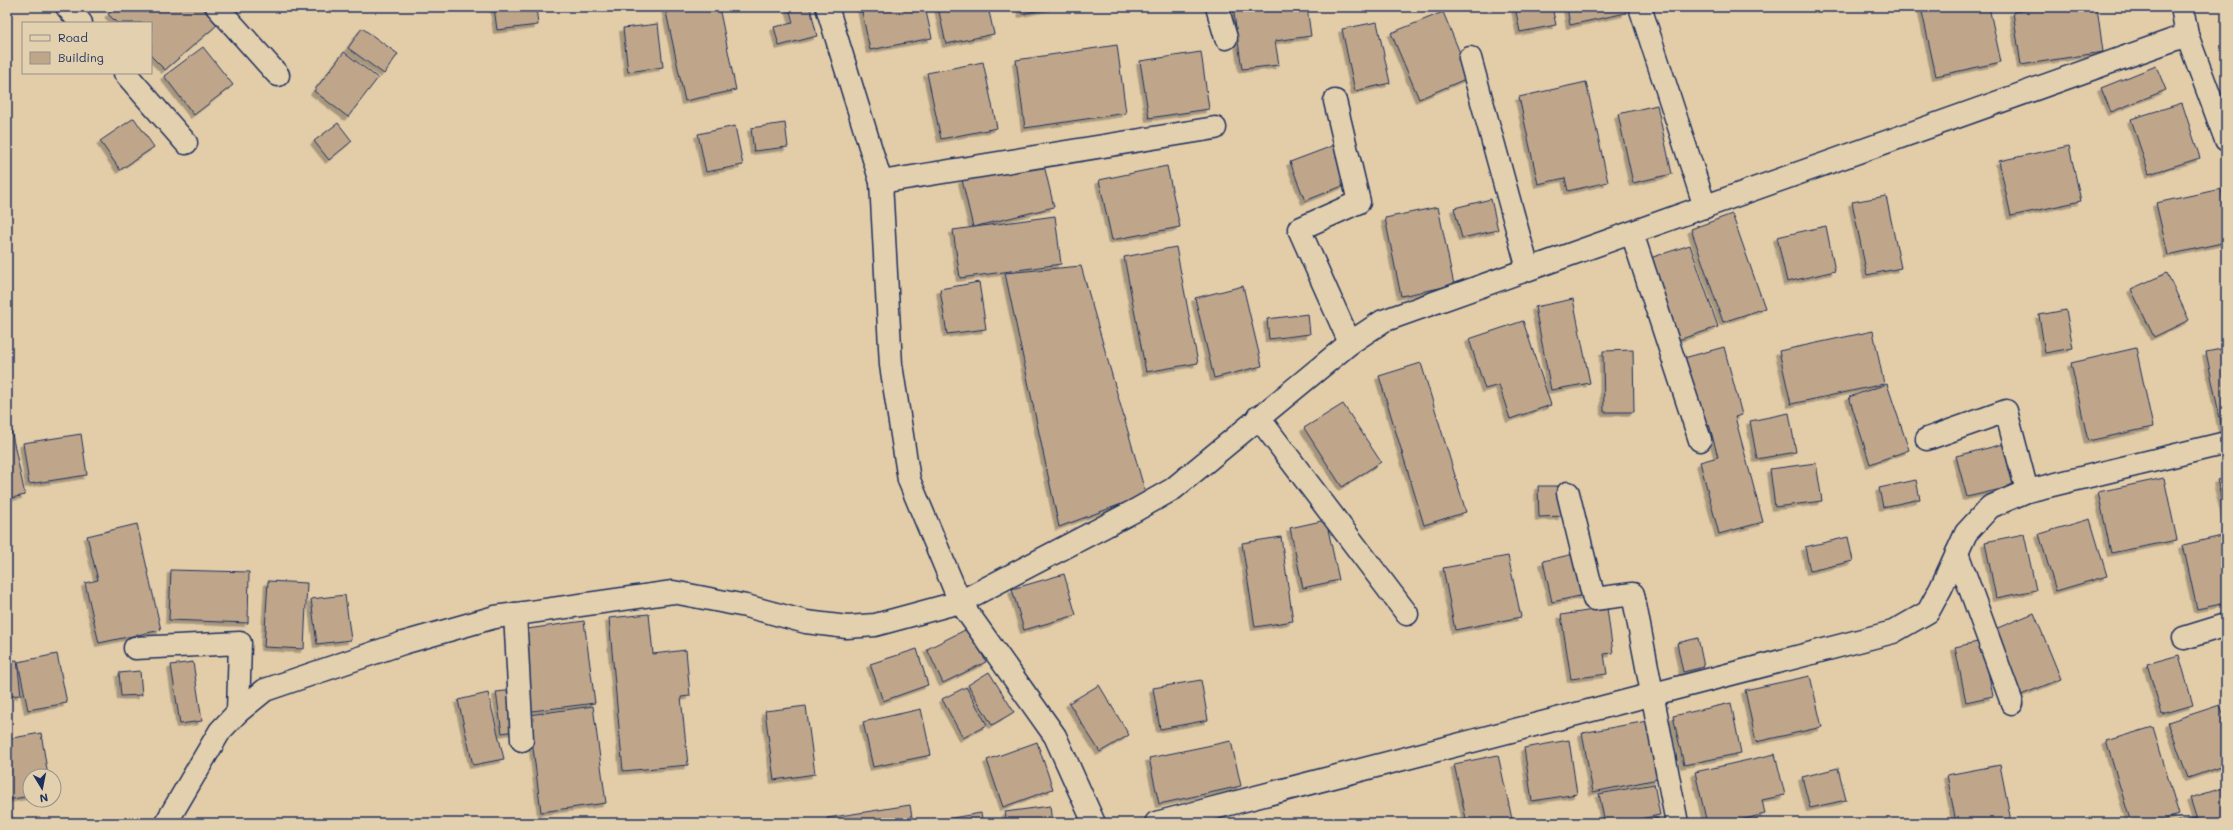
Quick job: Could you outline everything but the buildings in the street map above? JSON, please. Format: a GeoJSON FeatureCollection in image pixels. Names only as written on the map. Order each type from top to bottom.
{"type":"FeatureCollection","features":[{"type":"Feature","properties":{"kind":"street"},"geometry":{"type":"LineString","coordinates":[[67,7],[80,22]]}},
{"type":"Feature","properties":{"kind":"street"},"geometry":{"type":"LineString","coordinates":[[217,7],[278,75]]}},
{"type":"Feature","properties":{"kind":"street"},"geometry":{"type":"LineString","coordinates":[[828,7],[881,182],[891,365],[909,480],[960,602],[1055,736],[1094,823]]}},
{"type":"Feature","properties":{"kind":"street"},"geometry":{"type":"LineString","coordinates":[[1217,7],[1226,38]]}},
{"type":"Feature","properties":{"kind":"street"},"geometry":{"type":"LineString","coordinates":[[1640,7],[1705,207]]}},
{"type":"Feature","properties":{"kind":"street"},"geometry":{"type":"LineString","coordinates":[[2182,7],[2187,35],[2224,130]]}},
{"type":"Feature","properties":{"kind":"street"},"geometry":{"type":"LineString","coordinates":[[166,823],[220,731],[238,712],[266,690],[403,643],[495,617],[673,592],[738,604],[806,622],[847,627],[875,625],[960,602],[1136,510],[1173,489],[1258,417],[1350,343],[1382,321],[2187,35]]}},
{"type":"Feature","properties":{"kind":"street"},"geometry":{"type":"LineString","coordinates":[[1470,58],[1528,269]]}},
{"type":"Feature","properties":{"kind":"street"},"geometry":{"type":"LineString","coordinates":[[126,74],[186,143]]}},
{"type":"Feature","properties":{"kind":"street"},"geometry":{"type":"LineString","coordinates":[[1335,101],[1359,202],[1300,229],[1350,343]]}},
{"type":"Feature","properties":{"kind":"street"},"geometry":{"type":"LineString","coordinates":[[881,182],[1215,128]]}},
{"type":"Feature","properties":{"kind":"street"},"geometry":{"type":"LineString","coordinates":[[1632,233],[1700,440]]}},
{"type":"Feature","properties":{"kind":"street"},"geometry":{"type":"LineString","coordinates":[[1927,439],[2006,411],[2027,491]]}},
{"type":"Feature","properties":{"kind":"street"},"geometry":{"type":"LineString","coordinates":[[1258,417],[1407,614]]}},
{"type":"Feature","properties":{"kind":"street"},"geometry":{"type":"LineString","coordinates":[[1156,823],[1893,632],[1928,612],[1966,532],[1990,507],[2027,491],[2226,443]]}},
{"type":"Feature","properties":{"kind":"street"},"geometry":{"type":"LineString","coordinates":[[1568,493],[1594,599],[1633,594],[1677,823]]}},
{"type":"Feature","properties":{"kind":"street"},"geometry":{"type":"LineString","coordinates":[[1957,553],[2012,703]]}},
{"type":"Feature","properties":{"kind":"street"},"geometry":{"type":"LineString","coordinates":[[515,614],[522,740]]}},
{"type":"Feature","properties":{"kind":"street"},"geometry":{"type":"LineString","coordinates":[[2184,638],[2226,625]]}},
{"type":"Feature","properties":{"kind":"street"},"geometry":{"type":"LineString","coordinates":[[135,648],[240,643],[238,712]]}}]}
